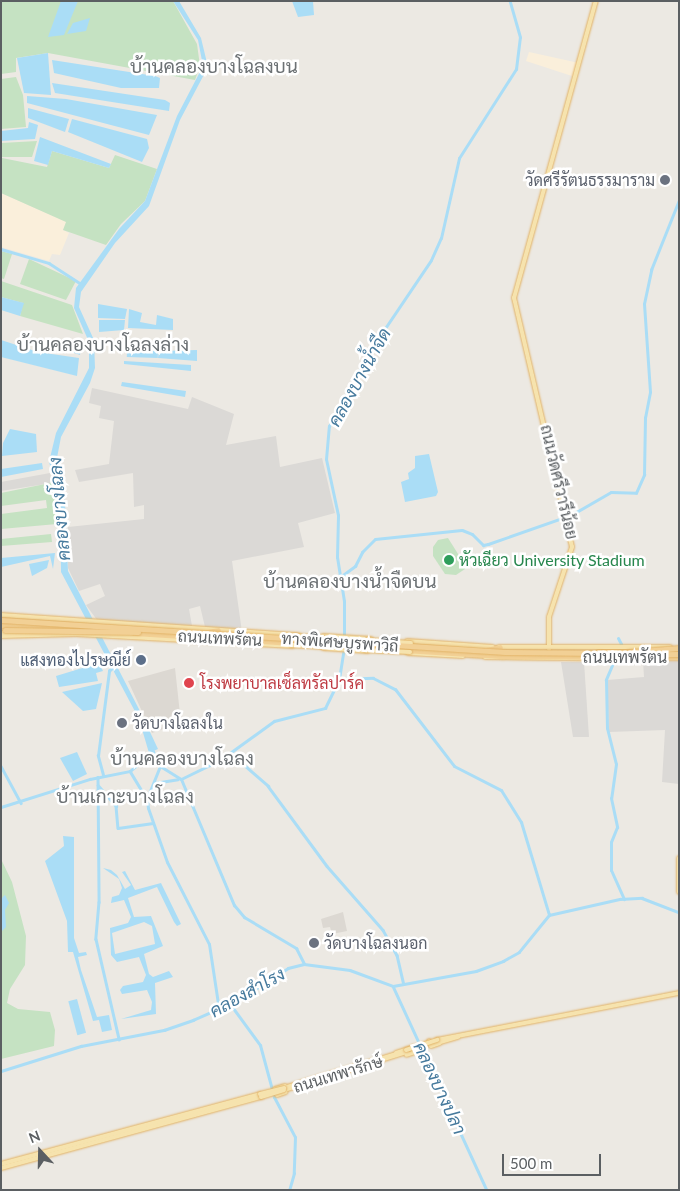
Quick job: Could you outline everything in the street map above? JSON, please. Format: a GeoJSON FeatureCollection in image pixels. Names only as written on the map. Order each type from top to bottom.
{"type":"FeatureCollection","features":[{"type":"Feature","properties":{"kind":"highway","name":"ถนนเทพรัตน"},"geometry":{"type":"LineString","coordinates":[[1,620],[103,629],[201,632],[503,656],[679,653]]}},
{"type":"Feature","properties":{"kind":"highway"},"geometry":{"type":"LineString","coordinates":[[1,620],[138,633]]}},
{"type":"Feature","properties":{"kind":"highway","name":"ถนนเทพรัตน"},"geometry":{"type":"LineString","coordinates":[[103,629],[213,638],[339,643]]}},
{"type":"Feature","properties":{"kind":"highway"},"geometry":{"type":"LineString","coordinates":[[201,632],[218,630]]}},
{"type":"Feature","properties":{"kind":"highway"},"geometry":{"type":"LineString","coordinates":[[1,633],[138,633]]}},
{"type":"Feature","properties":{"kind":"highway","name":"ทางพิเศษบูรพาวิถี"},"geometry":{"type":"LineString","coordinates":[[138,633],[505,652],[628,653]]}},
{"type":"Feature","properties":{"kind":"highway"},"geometry":{"type":"LineString","coordinates":[[213,638],[233,642]]}},
{"type":"Feature","properties":{"kind":"highway","name":"ถนนเทพรัตน"},"geometry":{"type":"LineString","coordinates":[[352,644],[485,650],[651,649],[679,653]]}},
{"type":"Feature","properties":{"kind":"highway"},"geometry":{"type":"LineString","coordinates":[[485,650],[500,648]]}},
{"type":"Feature","properties":{"kind":"highway"},"geometry":{"type":"LineString","coordinates":[[628,653],[679,653]]}},
{"type":"Feature","properties":{"kind":"highway"},"geometry":{"type":"LineString","coordinates":[[628,653],[679,653]]}},
{"type":"Feature","properties":{"kind":"highway"},"geometry":{"type":"LineString","coordinates":[[487,657],[503,656]]}},
{"type":"Feature","properties":{"kind":"main road","name":"ถนนวัดศรีวารีน้อย"},"geometry":{"type":"LineString","coordinates":[[549,649],[549,617],[572,552],[566,516],[522,334],[516,291],[597,1]]}},
{"type":"Feature","properties":{"kind":"main road","name":"ถนนเทพรัตน"},"geometry":{"type":"LineString","coordinates":[[1,620],[233,642],[339,643]]}},
{"type":"Feature","properties":{"kind":"main road","name":"ถนนเทพรัตน"},"geometry":{"type":"LineString","coordinates":[[1,633],[62,634],[87,628]]}},
{"type":"Feature","properties":{"kind":"main road","name":"ถนนเทพรัตน"},"geometry":{"type":"LineString","coordinates":[[103,629],[218,630],[339,643]]}},
{"type":"Feature","properties":{"kind":"main road"},"geometry":{"type":"LineString","coordinates":[[239,632],[326,638],[329,642],[325,647],[243,642]]}},
{"type":"Feature","properties":{"kind":"main road"},"geometry":{"type":"LineString","coordinates":[[432,644],[367,640],[361,644],[365,650],[459,656]]}},
{"type":"Feature","properties":{"kind":"main road","name":"ถนนเทพรัตน"},"geometry":{"type":"LineString","coordinates":[[352,644],[432,644],[549,649],[651,649]]}},
{"type":"Feature","properties":{"kind":"main road","name":"ถนนเทพรัตน"},"geometry":{"type":"LineString","coordinates":[[352,644],[459,656],[536,660],[679,653]]}},
{"type":"Feature","properties":{"kind":"main road"},"geometry":{"type":"LineString","coordinates":[[679,858],[679,892]]}},
{"type":"Feature","properties":{"kind":"main road","name":"ถนนเทพารักษ์"},"geometry":{"type":"LineString","coordinates":[[1,1166],[260,1096],[439,1041],[679,994]]}},
{"type":"Feature","properties":{"kind":"shaded area"},"geometry":{"type":"Polygon","coordinates":[[[529,52],[579,63],[575,77],[526,61],[529,52]]]}},
{"type":"Feature","properties":{"kind":"shaded area"},"geometry":{"type":"Polygon","coordinates":[[[1,193],[67,222],[63,230],[69,233],[60,255],[52,254],[49,261],[1,247],[1,193]]]}},
{"type":"Feature","properties":{"kind":"shaded area"},"geometry":{"type":"Polygon","coordinates":[[[92,388],[188,409],[192,397],[234,414],[226,445],[276,436],[280,467],[322,458],[335,513],[298,523],[304,547],[232,561],[242,632],[205,627],[200,606],[189,609],[192,626],[97,620],[86,605],[105,596],[100,584],[79,591],[68,568],[68,527],[144,519],[144,505],[134,507],[133,473],[79,482],[75,470],[109,464],[114,421],[99,418],[101,406],[89,403],[92,388]]]}},
{"type":"Feature","properties":{"kind":"shaded area"},"geometry":{"type":"Polygon","coordinates":[[[50,473],[52,483],[1,491],[1,482],[50,473]]]}},
{"type":"Feature","properties":{"kind":"shaded area"},"geometry":{"type":"Polygon","coordinates":[[[643,661],[679,661],[679,784],[662,782],[665,730],[609,732],[607,680],[644,677],[643,661]]]}},
{"type":"Feature","properties":{"kind":"shaded area"},"geometry":{"type":"Polygon","coordinates":[[[561,662],[584,662],[589,737],[573,737],[561,662]]]}},
{"type":"Feature","properties":{"kind":"shaded area"},"geometry":{"type":"Polygon","coordinates":[[[175,668],[181,723],[152,733],[128,681],[175,668]]]}},
{"type":"Feature","properties":{"kind":"shaded area"},"geometry":{"type":"Polygon","coordinates":[[[343,912],[347,931],[332,934],[330,927],[323,928],[321,919],[343,912]]]}},
{"type":"Feature","properties":{"kind":"green space"},"geometry":{"type":"Polygon","coordinates":[[[1,1],[173,1],[197,44],[200,66],[195,80],[48,53],[16,58],[16,72],[1,74],[1,1]]]}},
{"type":"Feature","properties":{"kind":"green space"},"geometry":{"type":"Polygon","coordinates":[[[16,77],[23,95],[26,127],[1,129],[1,79],[16,77]]]}},
{"type":"Feature","properties":{"kind":"green space"},"geometry":{"type":"Polygon","coordinates":[[[37,141],[32,157],[1,157],[1,143],[37,141]]]}},
{"type":"Feature","properties":{"kind":"green space"},"geometry":{"type":"Polygon","coordinates":[[[52,151],[109,168],[115,155],[157,169],[145,201],[121,224],[106,245],[63,230],[66,222],[1,193],[2,158],[47,167],[52,151]]]}},
{"type":"Feature","properties":{"kind":"green space"},"geometry":{"type":"Polygon","coordinates":[[[1,251],[12,254],[4,279],[1,278],[1,251]]]}},
{"type":"Feature","properties":{"kind":"green space"},"geometry":{"type":"Polygon","coordinates":[[[29,259],[76,281],[66,300],[20,284],[29,259]]]}},
{"type":"Feature","properties":{"kind":"green space"},"geometry":{"type":"Polygon","coordinates":[[[1,281],[72,305],[83,334],[20,316],[23,303],[1,297],[1,281]]]}},
{"type":"Feature","properties":{"kind":"green space"},"geometry":{"type":"Polygon","coordinates":[[[55,482],[59,498],[57,524],[1,529],[1,514],[47,508],[46,500],[1,506],[1,493],[55,482]]]}},
{"type":"Feature","properties":{"kind":"green space"},"geometry":{"type":"Polygon","coordinates":[[[51,534],[52,542],[1,546],[1,539],[51,534]]]}},
{"type":"Feature","properties":{"kind":"green space","name":"หัวเฉียว University Stadium"},"geometry":{"type":"Polygon","coordinates":[[[448,538],[465,565],[465,569],[456,575],[445,574],[433,556],[433,547],[438,540],[448,538]]]}},
{"type":"Feature","properties":{"kind":"green space"},"geometry":{"type":"Polygon","coordinates":[[[1,859],[12,882],[26,936],[25,965],[10,989],[7,1003],[18,1009],[50,1012],[55,1030],[54,1046],[1,1059],[1,859]]]}},
{"type":"Feature","properties":{"kind":"water"},"geometry":{"type":"Polygon","coordinates":[[[61,1],[78,1],[64,35],[48,37],[61,1]]]}},
{"type":"Feature","properties":{"kind":"water"},"geometry":{"type":"Polygon","coordinates":[[[173,1],[179,1],[201,38],[208,67],[180,120],[149,206],[115,243],[81,292],[79,307],[94,340],[95,368],[90,383],[61,437],[56,463],[65,502],[68,571],[158,749],[149,753],[139,719],[61,572],[60,498],[49,462],[56,433],[89,368],[89,342],[74,308],[76,288],[119,229],[145,201],[177,116],[203,66],[198,40],[173,1]]]}},
{"type":"Feature","properties":{"kind":"water"},"geometry":{"type":"Polygon","coordinates":[[[292,1],[313,1],[314,15],[298,17],[292,1]]]}},
{"type":"Feature","properties":{"kind":"water"},"geometry":{"type":"Polygon","coordinates":[[[90,18],[86,31],[67,34],[73,23],[90,18]]]}},
{"type":"Feature","properties":{"kind":"water"},"geometry":{"type":"Polygon","coordinates":[[[48,53],[51,95],[24,93],[17,58],[48,53]]]}},
{"type":"Feature","properties":{"kind":"water"},"geometry":{"type":"Polygon","coordinates":[[[52,60],[155,76],[160,78],[159,88],[121,88],[54,73],[52,60]]]}},
{"type":"Feature","properties":{"kind":"water"},"geometry":{"type":"Polygon","coordinates":[[[52,83],[165,100],[170,103],[169,111],[55,93],[52,83]]]}},
{"type":"Feature","properties":{"kind":"water"},"geometry":{"type":"Polygon","coordinates":[[[27,96],[66,99],[157,115],[149,135],[27,103],[27,96]]]}},
{"type":"Feature","properties":{"kind":"water"},"geometry":{"type":"Polygon","coordinates":[[[28,108],[69,119],[65,132],[28,118],[28,108]]]}},
{"type":"Feature","properties":{"kind":"water"},"geometry":{"type":"Polygon","coordinates":[[[72,119],[147,139],[149,148],[142,162],[68,132],[72,119]]]}},
{"type":"Feature","properties":{"kind":"water"},"geometry":{"type":"Polygon","coordinates":[[[29,122],[38,125],[35,139],[1,141],[1,131],[28,128],[29,122]]]}},
{"type":"Feature","properties":{"kind":"water"},"geometry":{"type":"Polygon","coordinates":[[[40,137],[111,164],[109,168],[52,151],[48,165],[34,161],[40,137]]]}},
{"type":"Feature","properties":{"kind":"water"},"geometry":{"type":"Polygon","coordinates":[[[1,297],[24,303],[20,316],[1,310],[1,297]]]}},
{"type":"Feature","properties":{"kind":"water"},"geometry":{"type":"Polygon","coordinates":[[[98,304],[127,309],[125,319],[98,318],[98,304]]]}},
{"type":"Feature","properties":{"kind":"water"},"geometry":{"type":"Polygon","coordinates":[[[129,309],[142,313],[140,322],[156,325],[157,315],[173,319],[173,330],[128,328],[129,309]]]}},
{"type":"Feature","properties":{"kind":"water"},"geometry":{"type":"Polygon","coordinates":[[[99,320],[125,320],[124,330],[99,332],[99,320]]]}},
{"type":"Feature","properties":{"kind":"water"},"geometry":{"type":"Polygon","coordinates":[[[1,340],[38,352],[79,358],[77,376],[1,357],[1,340]]]}},
{"type":"Feature","properties":{"kind":"water"},"geometry":{"type":"Polygon","coordinates":[[[61,343],[81,347],[80,355],[66,350],[59,352],[61,343]]]}},
{"type":"Feature","properties":{"kind":"water"},"geometry":{"type":"Polygon","coordinates":[[[127,350],[158,351],[158,358],[127,357],[127,350]]]}},
{"type":"Feature","properties":{"kind":"water"},"geometry":{"type":"Polygon","coordinates":[[[197,350],[197,361],[158,358],[159,351],[197,350]]]}},
{"type":"Feature","properties":{"kind":"water"},"geometry":{"type":"Polygon","coordinates":[[[124,361],[191,365],[191,371],[124,364],[124,361]]]}},
{"type":"Feature","properties":{"kind":"water"},"geometry":{"type":"Polygon","coordinates":[[[122,382],[186,391],[185,397],[121,386],[122,382]]]}},
{"type":"Feature","properties":{"kind":"water"},"geometry":{"type":"Polygon","coordinates":[[[10,429],[36,434],[37,452],[2,456],[3,443],[10,429]]]}},
{"type":"Feature","properties":{"kind":"water"},"geometry":{"type":"Polygon","coordinates":[[[429,454],[438,492],[436,496],[405,502],[401,482],[409,479],[408,473],[415,468],[415,456],[429,454]]]}},
{"type":"Feature","properties":{"kind":"water"},"geometry":{"type":"Polygon","coordinates":[[[42,463],[43,469],[1,477],[1,469],[42,463]]]}},
{"type":"Feature","properties":{"kind":"water"},"geometry":{"type":"Polygon","coordinates":[[[55,553],[53,569],[50,556],[1,567],[1,558],[55,553]]]}},
{"type":"Feature","properties":{"kind":"water"},"geometry":{"type":"Polygon","coordinates":[[[49,560],[47,568],[32,576],[29,564],[49,560]]]}},
{"type":"Feature","properties":{"kind":"water"},"geometry":{"type":"Polygon","coordinates":[[[99,663],[103,671],[96,673],[98,681],[59,687],[56,676],[99,663]]]}},
{"type":"Feature","properties":{"kind":"water"},"geometry":{"type":"Polygon","coordinates":[[[102,683],[96,709],[83,711],[62,692],[102,683]]]}},
{"type":"Feature","properties":{"kind":"water"},"geometry":{"type":"Polygon","coordinates":[[[77,752],[87,774],[73,781],[60,758],[77,752]]]}},
{"type":"Feature","properties":{"kind":"water"},"geometry":{"type":"Polygon","coordinates":[[[63,836],[74,837],[74,938],[79,953],[86,952],[87,955],[78,957],[81,970],[97,1017],[109,1015],[112,1030],[102,1032],[99,1020],[93,1021],[73,952],[68,952],[67,921],[45,861],[64,846],[63,836]]]}},
{"type":"Feature","properties":{"kind":"water"},"geometry":{"type":"Polygon","coordinates":[[[103,868],[111,870],[117,875],[125,889],[131,885],[122,872],[125,871],[135,890],[161,883],[181,924],[177,926],[174,922],[157,887],[128,898],[134,917],[151,916],[163,946],[144,954],[149,974],[153,977],[169,971],[173,977],[155,983],[156,1014],[121,1019],[151,1010],[152,1002],[147,990],[122,994],[120,990],[123,986],[143,982],[146,975],[139,957],[117,962],[111,955],[110,928],[128,923],[131,917],[124,900],[111,903],[112,897],[119,895],[122,888],[119,879],[103,868]],[[144,922],[112,933],[115,954],[155,944],[152,926],[144,922]]]}},
{"type":"Feature","properties":{"kind":"water"},"geometry":{"type":"Polygon","coordinates":[[[5,895],[9,903],[5,910],[6,927],[2,931],[1,899],[5,895]]]}},
{"type":"Feature","properties":{"kind":"water"},"geometry":{"type":"Polygon","coordinates":[[[77,999],[86,1033],[77,1035],[68,1001],[77,999]]]}},
{"type":"Feature","properties":{"kind":"waterway","name":"คลองบางน้ำจืด"},"geometry":{"type":"LineString","coordinates":[[344,638],[344,601],[337,557],[338,515],[326,459],[329,426],[371,349],[431,260],[441,238],[459,158],[516,69],[520,37],[510,1]]}},
{"type":"Feature","properties":{"kind":"waterway"},"geometry":{"type":"LineString","coordinates":[[636,493],[644,475],[645,418],[650,392],[644,304],[651,270],[679,200]]}},
{"type":"Feature","properties":{"kind":"waterway"},"geometry":{"type":"LineString","coordinates":[[1,249],[49,263],[81,284]]}},
{"type":"Feature","properties":{"kind":"waterway"},"geometry":{"type":"LineString","coordinates":[[340,577],[355,566],[362,552],[375,539],[462,530],[472,534],[483,545],[571,515],[611,492],[636,493]]}},
{"type":"Feature","properties":{"kind":"waterway"},"geometry":{"type":"LineString","coordinates":[[618,638],[621,644],[606,680],[607,728],[616,764],[611,798],[617,827],[611,842],[611,870],[624,899]]}},
{"type":"Feature","properties":{"kind":"waterway","name":"คลองบางน้ำจืด"},"geometry":{"type":"LineString","coordinates":[[181,779],[220,760],[274,721],[325,708],[339,679],[344,649]]}},
{"type":"Feature","properties":{"kind":"waterway"},"geometry":{"type":"LineString","coordinates":[[103,775],[98,756],[109,671],[113,667]]}},
{"type":"Feature","properties":{"kind":"waterway"},"geometry":{"type":"LineString","coordinates":[[339,679],[373,678],[395,689],[454,766],[501,790],[521,822],[549,915]]}},
{"type":"Feature","properties":{"kind":"waterway","name":"คลองบางโฉลง"},"geometry":{"type":"LineString","coordinates":[[151,748],[160,766],[181,779],[234,905],[244,917],[296,948],[304,964]]}},
{"type":"Feature","properties":{"kind":"waterway"},"geometry":{"type":"LineString","coordinates":[[1,807],[90,779],[130,771],[153,752]]}},
{"type":"Feature","properties":{"kind":"waterway"},"geometry":{"type":"LineString","coordinates":[[225,756],[242,763],[268,786],[327,866],[383,930],[397,955],[403,982]]}},
{"type":"Feature","properties":{"kind":"waterway"},"geometry":{"type":"LineString","coordinates":[[1,766],[21,803]]}},
{"type":"Feature","properties":{"kind":"waterway"},"geometry":{"type":"LineString","coordinates":[[160,766],[147,799],[148,808],[167,862],[209,944],[219,1010]]}},
{"type":"Feature","properties":{"kind":"waterway"},"geometry":{"type":"LineString","coordinates":[[130,771],[147,799]]}},
{"type":"Feature","properties":{"kind":"waterway"},"geometry":{"type":"LineString","coordinates":[[98,777],[99,902],[96,939],[119,1039]]}},
{"type":"Feature","properties":{"kind":"waterway"},"geometry":{"type":"LineString","coordinates":[[154,783],[178,779]]}},
{"type":"Feature","properties":{"kind":"waterway"},"geometry":{"type":"LineString","coordinates":[[98,785],[116,806],[118,828],[153,823]]}},
{"type":"Feature","properties":{"kind":"waterway","name":"คลองสำโรง"},"geometry":{"type":"LineString","coordinates":[[1,1071],[81,1046],[164,1030],[193,1020],[238,1000],[288,968],[304,964],[350,970],[393,986],[476,971],[503,961],[519,952],[549,915],[620,899],[642,898],[679,912]]}},
{"type":"Feature","properties":{"kind":"waterway","name":"คลองบางปลา"},"geometry":{"type":"LineString","coordinates":[[393,986],[487,1190]]}},
{"type":"Feature","properties":{"kind":"waterway"},"geometry":{"type":"LineString","coordinates":[[230,1004],[260,1045],[274,1097],[295,1137],[294,1173],[289,1190]]}},
{"type":"Feature","properties":{"kind":"place","name":"วัดศรีรัตนธรรมาราม"},"geometry":{"type":"Point","coordinates":[665,180]}},
{"type":"Feature","properties":{"kind":"place","name":"หัวเฉียว University Stadium"},"geometry":{"type":"Point","coordinates":[449,560]}},
{"type":"Feature","properties":{"kind":"place","name":"แสงทองไปรษณีย์"},"geometry":{"type":"Point","coordinates":[141,660]}},
{"type":"Feature","properties":{"kind":"place","name":"โรงพยาบาลเซ็ลทรัลปาร์ค"},"geometry":{"type":"Point","coordinates":[189,683]}},
{"type":"Feature","properties":{"kind":"place","name":"วัดบางโฉลงใน"},"geometry":{"type":"Point","coordinates":[122,723]}},
{"type":"Feature","properties":{"kind":"place","name":"วัดบางโฉลงนอก"},"geometry":{"type":"Point","coordinates":[314,943]}},
{"type":"Feature","properties":{"kind":"district","name":"บ้านคลองบางโฉลงบน"},"geometry":{"type":"Point","coordinates":[214,66]}},
{"type":"Feature","properties":{"kind":"district","name":"บ้านคลองบางโฉลงล่าง"},"geometry":{"type":"Point","coordinates":[103,344]}},
{"type":"Feature","properties":{"kind":"district","name":"บ้านคลองบางน้ำจืดบน"},"geometry":{"type":"Point","coordinates":[350,581]}},
{"type":"Feature","properties":{"kind":"district","name":"บ้านคลองบางโฉลง"},"geometry":{"type":"Point","coordinates":[182,758]}},
{"type":"Feature","properties":{"kind":"district","name":"บ้านเกาะบางโฉลง"},"geometry":{"type":"Point","coordinates":[125,796]}}]}
